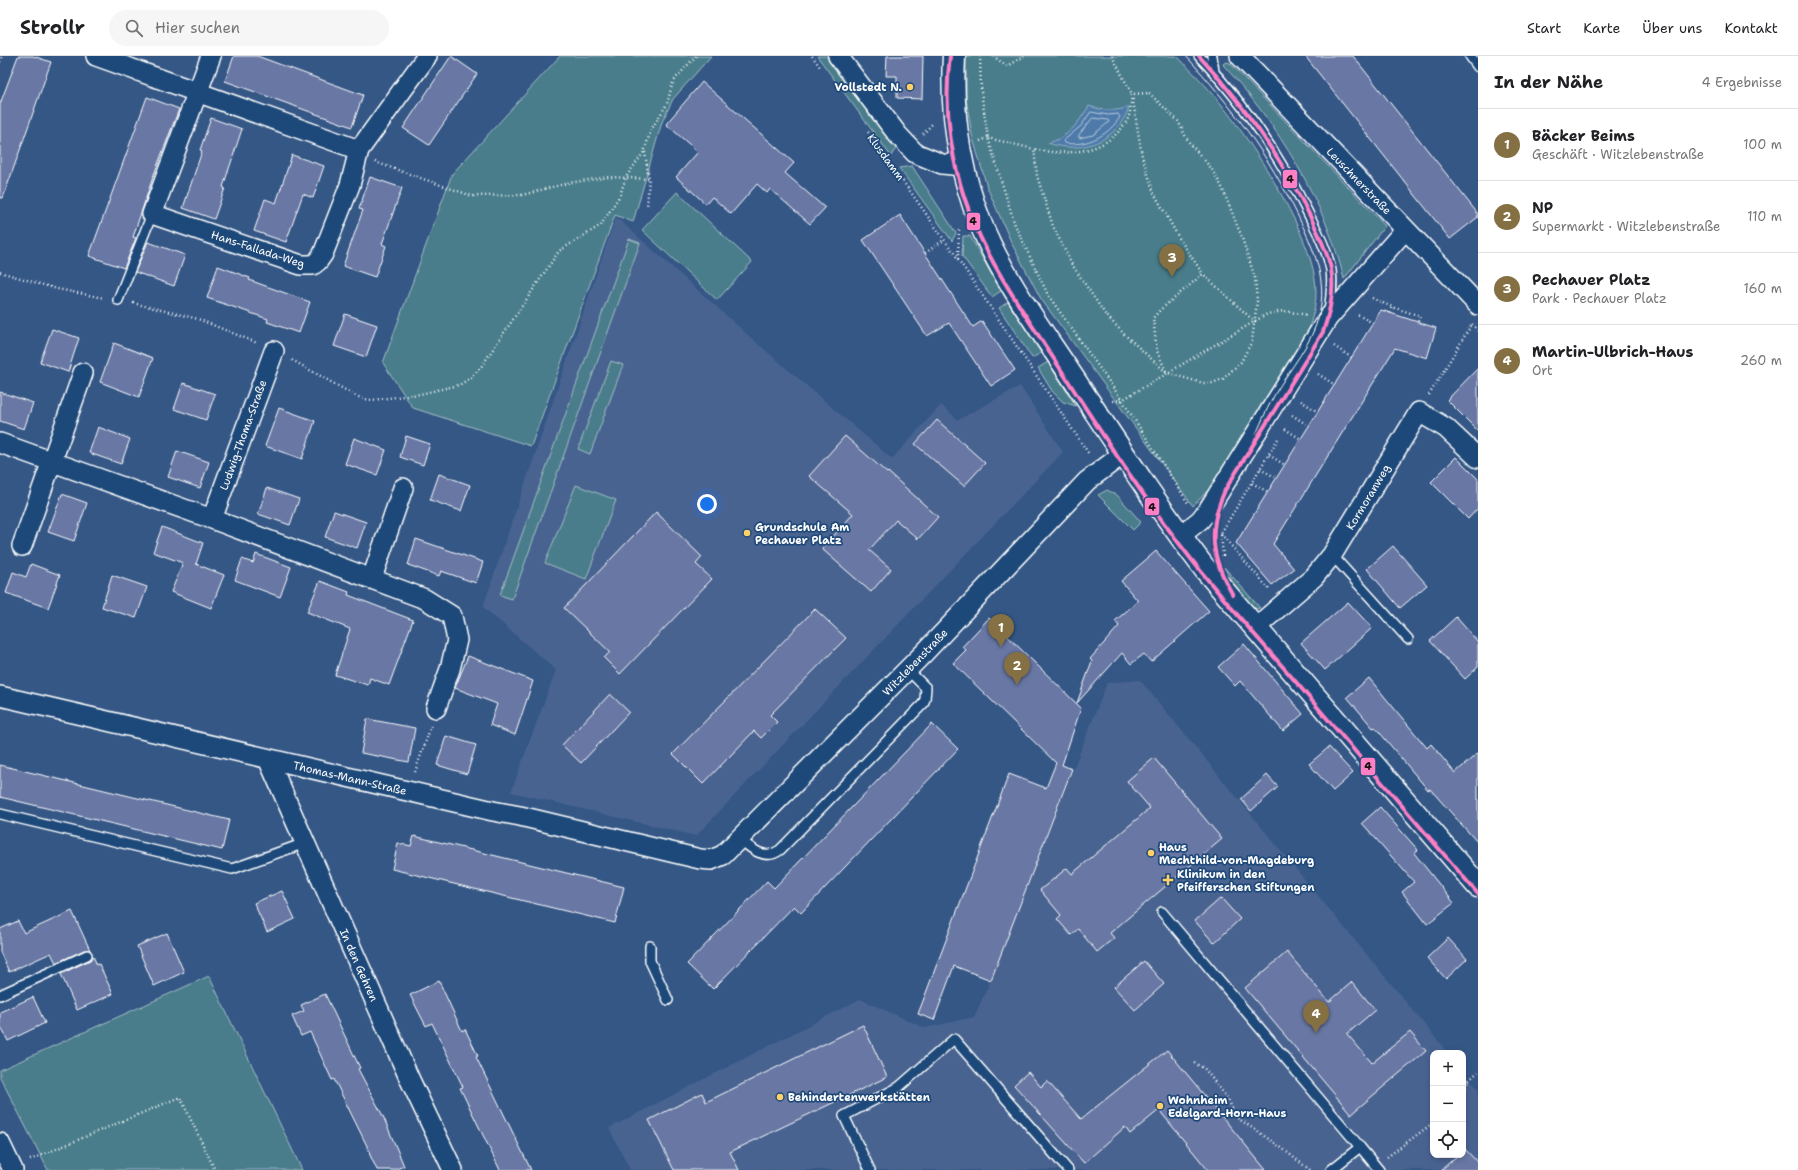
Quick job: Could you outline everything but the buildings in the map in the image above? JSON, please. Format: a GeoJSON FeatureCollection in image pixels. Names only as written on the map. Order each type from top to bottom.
{"type":"FeatureCollection","features":[{"type":"Feature","properties":{"kind":"main road"},"geometry":{"type":"LineString","coordinates":[[954,56],[953,98],[961,157],[980,223],[1003,268],[1123,454],[1204,569],[1478,886]]}},
{"type":"Feature","properties":{"kind":"street"},"geometry":{"type":"LineString","coordinates":[[96,56],[359,150]]}},
{"type":"Feature","properties":{"kind":"street"},"geometry":{"type":"LineString","coordinates":[[152,214],[211,56]]}},
{"type":"Feature","properties":{"kind":"street","name":"Hans-Fallada-Weg"},"geometry":{"type":"LineString","coordinates":[[152,214],[301,265],[313,265],[325,251],[350,185],[359,150],[427,56]]}},
{"type":"Feature","properties":{"kind":"street","name":"Klusdamm"},"geometry":{"type":"LineString","coordinates":[[838,56],[883,115],[915,153],[932,161],[949,166],[961,157]]}},
{"type":"Feature","properties":{"kind":"street","name":"Leuschnerstraße"},"geometry":{"type":"LineString","coordinates":[[1240,56],[1405,230],[1476,312]]}},
{"type":"Feature","properties":{"kind":"street"},"geometry":{"type":"LineString","coordinates":[[1180,536],[1202,518],[1208,510],[1328,318],[1405,230]]}},
{"type":"Feature","properties":{"kind":"street","name":"Ludwig-Thoma-Straße"},"geometry":{"type":"LineString","coordinates":[[212,519],[274,351]]}},
{"type":"Feature","properties":{"kind":"street"},"geometry":{"type":"LineString","coordinates":[[22,546],[83,373]]}},
{"type":"Feature","properties":{"kind":"street"},"geometry":{"type":"LineString","coordinates":[[1419,412],[1450,431],[1478,458]]}},
{"type":"Feature","properties":{"kind":"street","name":"Kormoranweg"},"geometry":{"type":"LineString","coordinates":[[1254,628],[1314,577],[1332,555],[1419,412]]}},
{"type":"Feature","properties":{"kind":"street"},"geometry":{"type":"LineString","coordinates":[[0,443],[212,519],[425,599],[452,616],[457,640],[450,669],[436,708]]}},
{"type":"Feature","properties":{"kind":"street","name":"Witzlebenstraße"},"geometry":{"type":"LineString","coordinates":[[700,859],[711,860],[723,855],[908,670],[1087,481],[1123,454]]}},
{"type":"Feature","properties":{"kind":"street"},"geometry":{"type":"LineString","coordinates":[[372,578],[403,488]]}},
{"type":"Feature","properties":{"kind":"street","name":"Thomas-Mann-Straße"},"geometry":{"type":"LineString","coordinates":[[0,696],[700,859]]}},
{"type":"Feature","properties":{"kind":"street","name":"In den Gehren"},"geometry":{"type":"LineString","coordinates":[[268,759],[410,1080],[453,1170]]}},
{"type":"Feature","properties":{"kind":"street"},"geometry":{"type":"LineString","coordinates":[[0,1143],[12,1169]]}},
{"type":"Feature","properties":{"kind":"lane"},"geometry":{"type":"LineString","coordinates":[[1199,56],[1214,72],[1250,117],[1278,156],[1316,229],[1327,254],[1331,270],[1332,295],[1328,318]]}},
{"type":"Feature","properties":{"kind":"lane"},"geometry":{"type":"LineString","coordinates":[[1212,56],[1214,72]]}},
{"type":"Feature","properties":{"kind":"lane"},"geometry":{"type":"LineString","coordinates":[[1470,56],[1478,67]]}},
{"type":"Feature","properties":{"kind":"lane"},"geometry":{"type":"LineString","coordinates":[[118,300],[152,214]]}},
{"type":"Feature","properties":{"kind":"lane"},"geometry":{"type":"LineString","coordinates":[[1332,555],[1408,639]]}},
{"type":"Feature","properties":{"kind":"lane"},"geometry":{"type":"LineString","coordinates":[[739,838],[752,849],[762,854],[770,855],[780,850],[924,702],[926,688],[908,670]]}},
{"type":"Feature","properties":{"kind":"lane"},"geometry":{"type":"LineString","coordinates":[[0,814],[232,869],[305,843]]}},
{"type":"Feature","properties":{"kind":"lane"},"geometry":{"type":"LineString","coordinates":[[1162,912],[1377,1168]]}},
{"type":"Feature","properties":{"kind":"lane"},"geometry":{"type":"LineString","coordinates":[[650,946],[650,961],[668,1000]]}},
{"type":"Feature","properties":{"kind":"lane"},"geometry":{"type":"LineString","coordinates":[[0,995],[87,955]]}},
{"type":"Feature","properties":{"kind":"lane"},"geometry":{"type":"LineString","coordinates":[[870,1170],[844,1116],[899,1087],[954,1039],[1068,1170]]}},
{"type":"Feature","properties":{"kind":"lane"},"geometry":{"type":"LineString","coordinates":[[1331,1170],[1360,1146]]}},
{"type":"Feature","properties":{"kind":"path"},"geometry":{"type":"LineString","coordinates":[[0,62],[2,56]]}},
{"type":"Feature","properties":{"kind":"path"},"geometry":{"type":"LineString","coordinates":[[0,272],[57,289],[158,308],[198,318],[274,351],[364,400],[381,400],[459,385],[471,378],[481,367],[559,251],[601,225],[620,195],[626,177],[644,152],[650,130],[667,104],[672,85],[681,71],[696,56]]}},
{"type":"Feature","properties":{"kind":"path"},"geometry":{"type":"LineString","coordinates":[[812,56],[821,68]]}},
{"type":"Feature","properties":{"kind":"path"},"geometry":{"type":"LineString","coordinates":[[980,56],[981,91],[988,138],[1015,225],[1048,295],[1122,400],[1191,508]]}},
{"type":"Feature","properties":{"kind":"path"},"geometry":{"type":"LineString","coordinates":[[993,56],[1007,66],[1024,56]]}},
{"type":"Feature","properties":{"kind":"path"},"geometry":{"type":"LineString","coordinates":[[1112,56],[1132,94],[1142,156],[1147,175],[1171,224],[1203,274],[1255,322]]}},
{"type":"Feature","properties":{"kind":"path"},"geometry":{"type":"LineString","coordinates":[[1034,149],[1035,169],[1041,193],[1053,226],[1072,263],[1098,304],[1113,323],[1167,373],[1203,383],[1212,383],[1223,379],[1235,368],[1246,354],[1252,341],[1257,290],[1255,278],[1241,235],[1221,185],[1211,168],[1188,141],[1178,121],[1166,108],[1149,93],[1132,94]]}},
{"type":"Feature","properties":{"kind":"path"},"geometry":{"type":"LineString","coordinates":[[961,157],[988,138],[1034,149],[1064,153],[1084,150],[1104,143],[1119,131],[1129,117],[1132,94]]}},
{"type":"Feature","properties":{"kind":"path"},"geometry":{"type":"LineString","coordinates":[[911,149],[935,120]]}},
{"type":"Feature","properties":{"kind":"path","name":"Klusdamm"},"geometry":{"type":"LineString","coordinates":[[866,129],[958,259],[1100,470]]}},
{"type":"Feature","properties":{"kind":"path"},"geometry":{"type":"LineString","coordinates":[[359,150],[368,160],[472,196],[522,194],[579,181],[609,177],[649,179]]}},
{"type":"Feature","properties":{"kind":"path"},"geometry":{"type":"LineString","coordinates":[[644,152],[649,179],[647,207]]}},
{"type":"Feature","properties":{"kind":"path"},"geometry":{"type":"LineString","coordinates":[[925,252],[944,240]]}},
{"type":"Feature","properties":{"kind":"path"},"geometry":{"type":"LineString","coordinates":[[1167,373],[1157,351],[1153,318],[1160,310],[1203,274]]}},
{"type":"Feature","properties":{"kind":"path"},"geometry":{"type":"LineString","coordinates":[[1366,295],[1392,307],[1420,316],[1418,322]]}},
{"type":"Feature","properties":{"kind":"path"},"geometry":{"type":"LineString","coordinates":[[1390,313],[1392,307]]}},
{"type":"Feature","properties":{"kind":"path"},"geometry":{"type":"LineString","coordinates":[[1106,402],[1122,400],[1267,314],[1275,311],[1292,312],[1328,318]]}},
{"type":"Feature","properties":{"kind":"path"},"geometry":{"type":"LineString","coordinates":[[1419,412],[1476,312]]}},
{"type":"Feature","properties":{"kind":"path"},"geometry":{"type":"LineString","coordinates":[[1355,313],[1373,323]]}},
{"type":"Feature","properties":{"kind":"path"},"geometry":{"type":"LineString","coordinates":[[1331,352],[1337,342]]}},
{"type":"Feature","properties":{"kind":"path"},"geometry":{"type":"LineString","coordinates":[[1334,346],[1352,358]]}},
{"type":"Feature","properties":{"kind":"path"},"geometry":{"type":"LineString","coordinates":[[1315,379],[1321,369]]}},
{"type":"Feature","properties":{"kind":"path"},"geometry":{"type":"LineString","coordinates":[[1318,374],[1335,385]]}},
{"type":"Feature","properties":{"kind":"path"},"geometry":{"type":"LineString","coordinates":[[1298,406],[1304,394]]}},
{"type":"Feature","properties":{"kind":"path"},"geometry":{"type":"LineString","coordinates":[[1301,401],[1318,412]]}},
{"type":"Feature","properties":{"kind":"path"},"geometry":{"type":"LineString","coordinates":[[1224,560],[1221,533],[1295,410]]}},
{"type":"Feature","properties":{"kind":"path"},"geometry":{"type":"LineString","coordinates":[[1292,415],[1310,426]]}},
{"type":"Feature","properties":{"kind":"path"},"geometry":{"type":"LineString","coordinates":[[1284,429],[1301,439]]}},
{"type":"Feature","properties":{"kind":"path"},"geometry":{"type":"LineString","coordinates":[[1269,455],[1285,465]]}},
{"type":"Feature","properties":{"kind":"path"},"geometry":{"type":"LineString","coordinates":[[1260,469],[1277,478]]}},
{"type":"Feature","properties":{"kind":"path"},"geometry":{"type":"LineString","coordinates":[[1252,483],[1268,492]]}},
{"type":"Feature","properties":{"kind":"path"},"geometry":{"type":"LineString","coordinates":[[1221,533],[1267,587]]}},
{"type":"Feature","properties":{"kind":"path"},"geometry":{"type":"LineString","coordinates":[[1236,550],[1240,547]]}},
{"type":"Feature","properties":{"kind":"path"},"geometry":{"type":"LineString","coordinates":[[1257,575],[1261,572]]}},
{"type":"Feature","properties":{"kind":"path"},"geometry":{"type":"LineString","coordinates":[[408,791],[436,708]]}},
{"type":"Feature","properties":{"kind":"path"},"geometry":{"type":"LineString","coordinates":[[1194,1063],[1204,1068],[1228,1099],[1236,1117],[1279,1146],[1310,1170]]}},
{"type":"Feature","properties":{"kind":"path"},"geometry":{"type":"LineString","coordinates":[[1466,1087],[1468,1081],[1478,1072]]}},
{"type":"Feature","properties":{"kind":"path"},"geometry":{"type":"LineString","coordinates":[[12,1169],[180,1097],[215,1170]]}},
{"type":"Feature","properties":{"kind":"path"},"geometry":{"type":"LineString","coordinates":[[1377,1168],[1430,1125]]}},
{"type":"Feature","properties":{"kind":"shaded area","name":"Grundschule Am Pechauer Platz"},"geometry":{"type":"Polygon","coordinates":[[[616,217],[758,344],[892,459],[941,405],[958,420],[1020,386],[1063,452],[696,836],[511,792],[556,670],[483,607],[616,217]]]}},
{"type":"Feature","properties":{"kind":"shaded area","name":"Klinikum in den Pfeifferschen Stiftungen"},"geometry":{"type":"Polygon","coordinates":[[[1140,680],[1446,1050],[1430,1050],[1430,1158],[1466,1158],[1466,1075],[1478,1089],[1478,1170],[630,1170],[609,1128],[860,999],[925,1028],[974,1017],[991,980],[1107,683],[1140,680]]]}},
{"type":"Feature","properties":{"kind":"green space"},"geometry":{"type":"Polygon","coordinates":[[[560,56],[711,56],[673,99],[662,122],[633,222],[615,215],[531,446],[413,408],[383,363],[452,174],[560,56]]]}},
{"type":"Feature","properties":{"kind":"green space"},"geometry":{"type":"Polygon","coordinates":[[[817,56],[826,56],[896,148],[891,156],[817,56]]]}},
{"type":"Feature","properties":{"kind":"green space"},"geometry":{"type":"Polygon","coordinates":[[[966,56],[1177,56],[1228,112],[1261,161],[1293,217],[1305,245],[1313,270],[1316,298],[1309,329],[1212,486],[1193,506],[1041,299],[1012,244],[987,187],[972,135],[966,99],[966,56]]]}},
{"type":"Feature","properties":{"kind":"green space"},"geometry":{"type":"Polygon","coordinates":[[[1226,62],[1230,63],[1385,226],[1344,279],[1336,250],[1325,222],[1297,165],[1281,138],[1263,113],[1244,88],[1224,66],[1223,64],[1226,62]]]}},
{"type":"Feature","properties":{"kind":"green space"},"geometry":{"type":"Polygon","coordinates":[[[912,166],[956,233],[952,241],[899,168],[912,166]]]}},
{"type":"Feature","properties":{"kind":"green space"},"geometry":{"type":"Polygon","coordinates":[[[677,192],[752,262],[717,300],[642,230],[677,192]]]}},
{"type":"Feature","properties":{"kind":"green space"},"geometry":{"type":"Polygon","coordinates":[[[963,236],[970,236],[1001,291],[992,297],[962,256],[963,236]]]}},
{"type":"Feature","properties":{"kind":"green space"},"geometry":{"type":"Polygon","coordinates":[[[629,239],[640,243],[512,599],[500,595],[629,239]]]}},
{"type":"Feature","properties":{"kind":"green space"},"geometry":{"type":"Polygon","coordinates":[[[1008,302],[1041,353],[1032,358],[999,308],[1008,302]]]}},
{"type":"Feature","properties":{"kind":"green space"},"geometry":{"type":"Polygon","coordinates":[[[611,361],[623,365],[590,454],[578,449],[611,361]]]}},
{"type":"Feature","properties":{"kind":"green space"},"geometry":{"type":"Polygon","coordinates":[[[1048,362],[1076,406],[1063,402],[1052,391],[1038,368],[1048,362]]]}},
{"type":"Feature","properties":{"kind":"green space"},"geometry":{"type":"Polygon","coordinates":[[[576,485],[616,500],[586,579],[545,563],[576,485]]]}},
{"type":"Feature","properties":{"kind":"green space"},"geometry":{"type":"Polygon","coordinates":[[[1107,490],[1117,495],[1141,522],[1133,530],[1098,495],[1107,490]]]}},
{"type":"Feature","properties":{"kind":"green space"},"geometry":{"type":"Polygon","coordinates":[[[1224,567],[1260,608],[1254,609],[1236,588],[1224,567]]]}},
{"type":"Feature","properties":{"kind":"green space"},"geometry":{"type":"Polygon","coordinates":[[[209,976],[302,1170],[48,1170],[0,1077],[0,1070],[209,976]]]}},
{"type":"Feature","properties":{"kind":"water"},"geometry":{"type":"Polygon","coordinates":[[[1089,106],[1109,110],[1119,110],[1129,107],[1124,119],[1116,129],[1097,142],[1085,146],[1073,147],[1048,143],[1055,141],[1072,129],[1089,106]]]}},
{"type":"Feature","properties":{"kind":"tram line","name":"4"},"geometry":{"type":"LineString","coordinates":[[950,56],[948,76],[948,117],[950,137],[958,177],[971,216],[1001,277],[1113,450],[1184,550],[1226,601],[1478,894]]}},
{"type":"Feature","properties":{"kind":"tram line"},"geometry":{"type":"LineString","coordinates":[[1186,56],[1234,112],[1275,173],[1298,216],[1314,252],[1318,264],[1322,289],[1319,315],[1316,326],[1306,346],[1271,401],[1247,454]]}},
{"type":"Feature","properties":{"kind":"tram line","name":"4"},"geometry":{"type":"LineString","coordinates":[[1199,56],[1246,112],[1287,173],[1299,194],[1322,242],[1327,255],[1332,277],[1331,301],[1323,332],[1225,490],[1219,504],[1214,531],[1214,544],[1220,569],[1233,595]]}},
{"type":"Feature","properties":{"kind":"place","name":"Vollstedt N."},"geometry":{"type":"Point","coordinates":[910,87]}},
{"type":"Feature","properties":{"kind":"place","name":"Pechauer Platz"},"geometry":{"type":"Point","coordinates":[1172,277]}},
{"type":"Feature","properties":{"kind":"place","name":"Grundschule Am Pechauer Platz"},"geometry":{"type":"Point","coordinates":[747,533]}},
{"type":"Feature","properties":{"kind":"place","name":"Bäcker Beims"},"geometry":{"type":"Point","coordinates":[1001,647]}},
{"type":"Feature","properties":{"kind":"place","name":"NP"},"geometry":{"type":"Point","coordinates":[1017,685]}},
{"type":"Feature","properties":{"kind":"place","name":"Haus Mechthild-von-Magdeburg"},"geometry":{"type":"Point","coordinates":[1151,853]}},
{"type":"Feature","properties":{"kind":"place","name":"Klinikum in den Pfeifferschen Stiftungen"},"geometry":{"type":"Point","coordinates":[1168,880]}},
{"type":"Feature","properties":{"kind":"place","name":"Martin-Ulbrich-Haus"},"geometry":{"type":"Point","coordinates":[1316,1033]}},
{"type":"Feature","properties":{"kind":"place","name":"Behindertenwerkstätten"},"geometry":{"type":"Point","coordinates":[780,1097]}},
{"type":"Feature","properties":{"kind":"place","name":"Wohnheim Edelgard-Horn-Haus"},"geometry":{"type":"Point","coordinates":[1160,1106]}}]}
